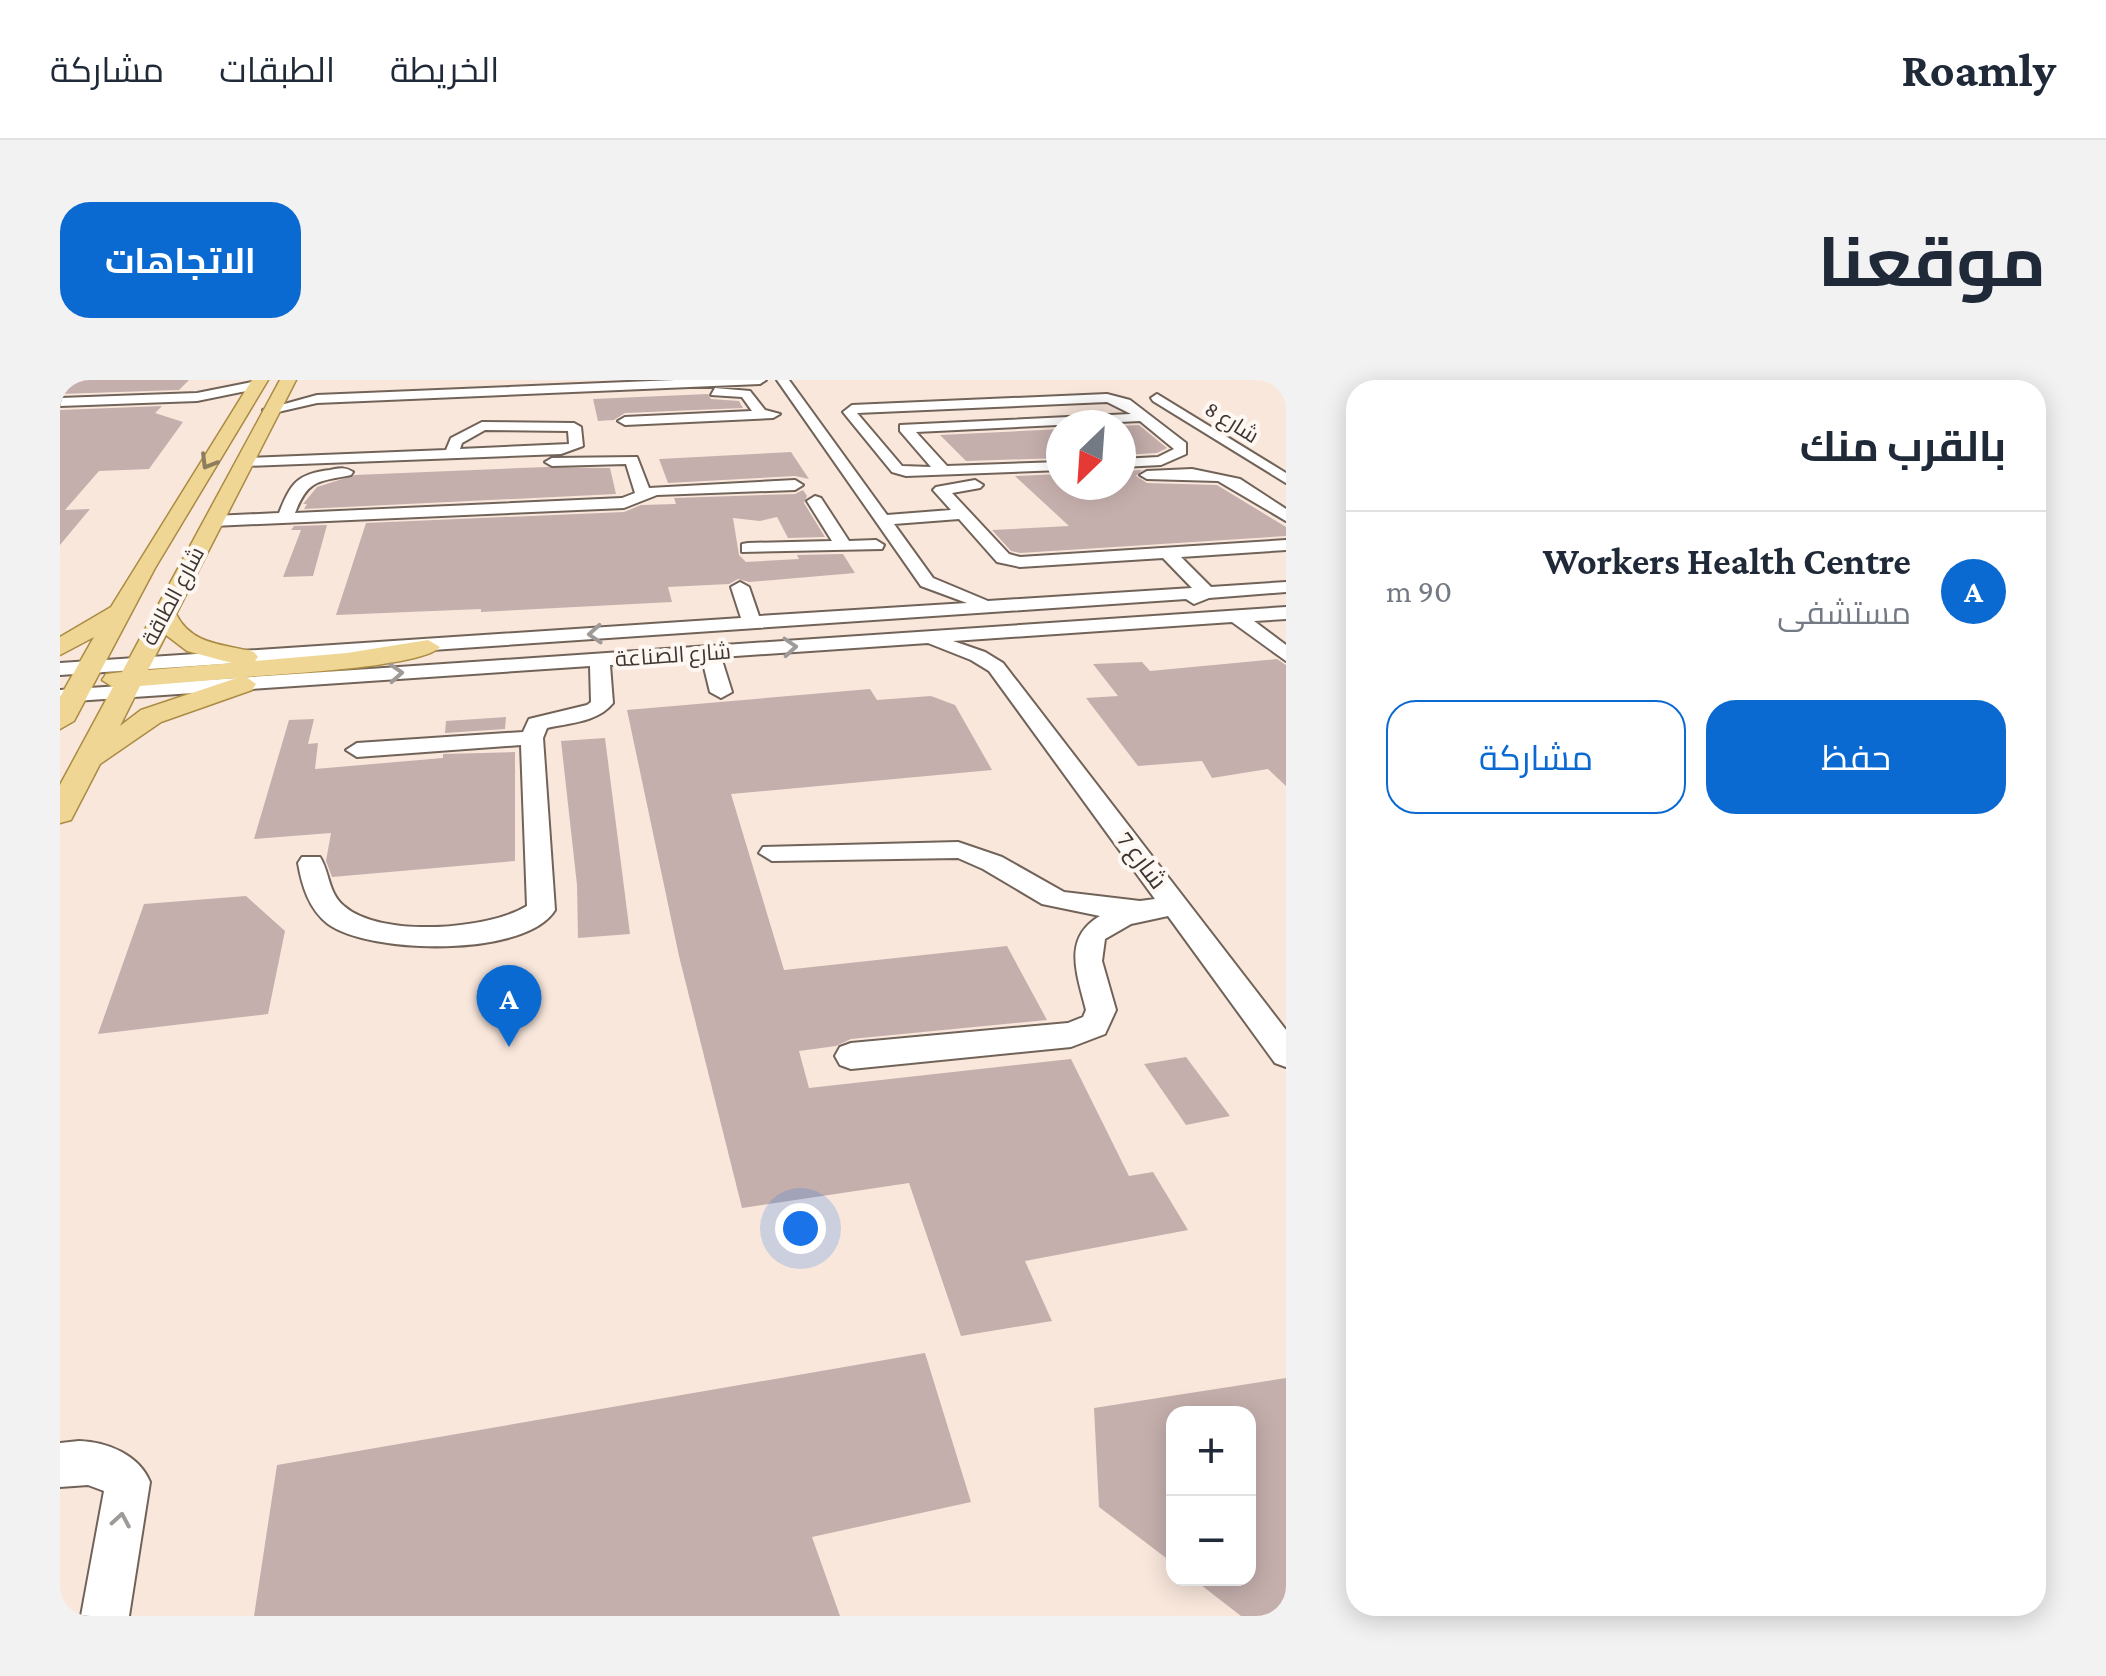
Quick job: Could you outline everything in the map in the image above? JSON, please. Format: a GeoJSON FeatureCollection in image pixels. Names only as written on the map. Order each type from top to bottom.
{"type":"FeatureCollection","features":[{"type":"Feature","properties":{"kind":"main road","name":"شارع الطاقة"},"geometry":{"type":"LineString","coordinates":[[60,721],[164,611],[288,381]]}},
{"type":"Feature","properties":{"kind":"main road","name":"شارع الطاقة"},"geometry":{"type":"LineString","coordinates":[[60,813],[122,608],[227,411],[259,382]]}},
{"type":"Feature","properties":{"kind":"main road"},"geometry":{"type":"LineString","coordinates":[[97,681],[138,598],[144,568]]}},
{"type":"Feature","properties":{"kind":"main road"},"geometry":{"type":"LineString","coordinates":[[60,648],[122,608]]}},
{"type":"Feature","properties":{"kind":"main road"},"geometry":{"type":"LineString","coordinates":[[164,611],[167,622],[185,641],[248,670]]}},
{"type":"Feature","properties":{"kind":"main road"},"geometry":{"type":"LineString","coordinates":[[97,681],[347,661],[428,647]]}},
{"type":"Feature","properties":{"kind":"main road"},"geometry":{"type":"LineString","coordinates":[[71,774],[151,716],[248,670]]}},
{"type":"Feature","properties":{"kind":"street"},"geometry":{"type":"LineString","coordinates":[[288,381],[303,388],[325,390],[599,380]]}},
{"type":"Feature","properties":{"kind":"street"},"geometry":{"type":"LineString","coordinates":[[269,410],[318,398],[760,380]]}},
{"type":"Feature","properties":{"kind":"street"},"geometry":{"type":"LineString","coordinates":[[783,380],[808,421],[927,582],[979,602],[1021,605]]}},
{"type":"Feature","properties":{"kind":"street"},"geometry":{"type":"LineString","coordinates":[[60,406],[197,398],[259,382]]}},
{"type":"Feature","properties":{"kind":"street"},"geometry":{"type":"LineString","coordinates":[[1046,467],[944,472],[898,469],[837,398],[1088,384],[1182,446],[1181,451],[1161,460],[1136,462]]}},
{"type":"Feature","properties":{"kind":"street"},"geometry":{"type":"LineString","coordinates":[[581,388],[584,398],[740,392],[748,395],[761,414]]}},
{"type":"Feature","properties":{"kind":"street","name":"شارع 8"},"geometry":{"type":"LineString","coordinates":[[1148,392],[1286,479]]}},
{"type":"Feature","properties":{"kind":"street"},"geometry":{"type":"LineString","coordinates":[[850,412],[1113,398]]}},
{"type":"Feature","properties":{"kind":"street"},"geometry":{"type":"LineString","coordinates":[[60,406],[193,404],[227,411]]}},
{"type":"Feature","properties":{"kind":"street"},"geometry":{"type":"LineString","coordinates":[[625,421],[761,414],[808,421]]}},
{"type":"Feature","properties":{"kind":"street"},"geometry":{"type":"LineString","coordinates":[[864,430],[1143,417]]}},
{"type":"Feature","properties":{"kind":"street"},"geometry":{"type":"LineString","coordinates":[[246,462],[452,454],[576,446],[574,426],[508,419],[467,432],[456,441],[452,454]]}},
{"type":"Feature","properties":{"kind":"street"},"geometry":{"type":"LineString","coordinates":[[905,428],[944,472]]}},
{"type":"Feature","properties":{"kind":"street"},"geometry":{"type":"LineString","coordinates":[[1159,430],[1206,428]]}},
{"type":"Feature","properties":{"kind":"street"},"geometry":{"type":"LineString","coordinates":[[285,518],[296,488],[307,484],[310,477],[326,474],[626,459],[635,462],[643,494]]}},
{"type":"Feature","properties":{"kind":"street"},"geometry":{"type":"LineString","coordinates":[[1136,475],[1214,472],[1230,477],[1286,516]]}},
{"type":"Feature","properties":{"kind":"street"},"geometry":{"type":"LineString","coordinates":[[1046,480],[940,490],[1003,558],[1020,562],[1286,544]]}},
{"type":"Feature","properties":{"kind":"street"},"geometry":{"type":"LineString","coordinates":[[213,521],[624,503],[643,494],[795,485]]}},
{"type":"Feature","properties":{"kind":"street"},"geometry":{"type":"LineString","coordinates":[[835,492],[862,490]]}},
{"type":"Feature","properties":{"kind":"street"},"geometry":{"type":"LineString","coordinates":[[815,501],[841,553]]}},
{"type":"Feature","properties":{"kind":"street"},"geometry":{"type":"LineString","coordinates":[[883,520],[963,514]]}},
{"type":"Feature","properties":{"kind":"street"},"geometry":{"type":"LineString","coordinates":[[748,548],[786,538],[848,554],[876,545],[900,543]]}},
{"type":"Feature","properties":{"kind":"street"},"geometry":{"type":"LineString","coordinates":[[921,638],[919,629],[930,622],[1166,606],[1206,592],[1168,553]]}},
{"type":"Feature","properties":{"kind":"street"},"geometry":{"type":"LineString","coordinates":[[897,612],[917,602],[927,582]]}},
{"type":"Feature","properties":{"kind":"street","name":"شارع الصناعة"},"geometry":{"type":"LineString","coordinates":[[97,681],[248,670],[428,647],[1286,587]]}},
{"type":"Feature","properties":{"kind":"street"},"geometry":{"type":"LineString","coordinates":[[740,588],[752,623]]}},
{"type":"Feature","properties":{"kind":"street"},"geometry":{"type":"LineString","coordinates":[[645,607],[650,630]]}},
{"type":"Feature","properties":{"kind":"street","name":"شارع الصناعة"},"geometry":{"type":"LineString","coordinates":[[97,681],[248,670],[600,660],[1286,613]]}},
{"type":"Feature","properties":{"kind":"street"},"geometry":{"type":"LineString","coordinates":[[1236,616],[1286,655]]}},
{"type":"Feature","properties":{"kind":"street"},"geometry":{"type":"LineString","coordinates":[[996,667],[1006,647],[1033,631]]}},
{"type":"Feature","properties":{"kind":"street","name":"شارع 7"},"geometry":{"type":"LineString","coordinates":[[921,638],[978,656],[996,667],[1286,1054]]}},
{"type":"Feature","properties":{"kind":"street"},"geometry":{"type":"LineString","coordinates":[[710,652],[721,692]]}},
{"type":"Feature","properties":{"kind":"street"},"geometry":{"type":"LineString","coordinates":[[311,863],[317,894],[345,921],[402,934],[446,937],[528,922],[541,910],[532,738],[537,724],[595,710],[602,703],[600,660]]}},
{"type":"Feature","properties":{"kind":"street"},"geometry":{"type":"LineString","coordinates":[[357,750],[532,738]]}},
{"type":"Feature","properties":{"kind":"street"},"geometry":{"type":"LineString","coordinates":[[772,853],[958,850],[986,856],[1042,894],[1065,902],[1137,909],[1177,906]]}},
{"type":"Feature","properties":{"kind":"street"},"geometry":{"type":"LineString","coordinates":[[851,1056],[1070,1035],[1094,1025],[1102,1010],[1088,961],[1092,935],[1106,922],[1137,909]]}},
{"type":"Feature","properties":{"kind":"street"},"geometry":{"type":"LineString","coordinates":[[60,1465],[75,1461],[110,1467],[128,1482],[105,1616]]}},
{"type":"Feature","properties":{"kind":"building"},"geometry":{"type":"Polygon","coordinates":[[[60,380],[189,380],[179,390],[60,394],[60,380]]]}},
{"type":"Feature","properties":{"kind":"building"},"geometry":{"type":"Polygon","coordinates":[[[708,394],[711,399],[739,401],[743,408],[625,413],[614,420],[598,421],[593,399],[708,394]]]}},
{"type":"Feature","properties":{"kind":"building"},"geometry":{"type":"Polygon","coordinates":[[[162,406],[155,413],[183,422],[149,469],[99,471],[65,510],[90,509],[60,545],[60,410],[162,406]]]}},
{"type":"Feature","properties":{"kind":"building"},"geometry":{"type":"Polygon","coordinates":[[[1139,425],[1167,448],[1136,454],[1139,425]]]}},
{"type":"Feature","properties":{"kind":"building"},"geometry":{"type":"Polygon","coordinates":[[[1046,430],[1046,458],[966,461],[940,435],[1046,430]]]}},
{"type":"Feature","properties":{"kind":"building"},"geometry":{"type":"Polygon","coordinates":[[[791,452],[809,479],[795,476],[668,483],[659,459],[791,452]]]}},
{"type":"Feature","properties":{"kind":"building"},"geometry":{"type":"Polygon","coordinates":[[[610,468],[616,494],[304,509],[307,504],[303,504],[317,487],[355,475],[610,468]]]}},
{"type":"Feature","properties":{"kind":"building"},"geometry":{"type":"Polygon","coordinates":[[[1046,475],[1046,500],[1136,500],[1136,476],[1147,483],[1217,485],[1286,527],[1286,536],[1020,553],[1011,551],[992,530],[1069,526],[1015,476],[1046,475]]]}},
{"type":"Feature","properties":{"kind":"building"},"geometry":{"type":"Polygon","coordinates":[[[803,490],[807,496],[804,503],[825,537],[788,538],[777,517],[760,521],[733,518],[739,555],[746,562],[843,554],[855,573],[668,587],[672,602],[336,615],[366,523],[624,512],[641,505],[676,504],[674,498],[795,494],[803,490]]]}},
{"type":"Feature","properties":{"kind":"building"},"geometry":{"type":"Polygon","coordinates":[[[327,525],[313,576],[283,577],[301,530],[291,530],[294,526],[327,525]]]}},
{"type":"Feature","properties":{"kind":"building"},"geometry":{"type":"Polygon","coordinates":[[[1277,659],[1286,665],[1286,786],[1268,769],[1212,778],[1202,761],[1138,766],[1086,698],[1118,696],[1093,664],[1142,662],[1150,671],[1277,659]]]}},
{"type":"Feature","properties":{"kind":"building"},"geometry":{"type":"Polygon","coordinates":[[[870,689],[877,700],[931,696],[955,705],[992,770],[731,794],[784,970],[1007,946],[1047,1020],[851,1039],[836,1046],[799,1051],[809,1088],[1071,1059],[1129,1176],[1153,1172],[1188,1230],[1025,1261],[1052,1321],[961,1336],[909,1183],[742,1208],[679,956],[627,710],[870,689]]]}},
{"type":"Feature","properties":{"kind":"building"},"geometry":{"type":"Polygon","coordinates":[[[506,717],[505,729],[445,733],[446,721],[506,717]]]}},
{"type":"Feature","properties":{"kind":"building"},"geometry":{"type":"Polygon","coordinates":[[[314,719],[308,744],[318,743],[315,769],[443,758],[443,754],[515,752],[515,861],[332,877],[326,861],[331,833],[254,839],[289,720],[314,719]]]}},
{"type":"Feature","properties":{"kind":"building"},"geometry":{"type":"Polygon","coordinates":[[[605,738],[630,934],[578,938],[577,885],[561,741],[605,738]]]}},
{"type":"Feature","properties":{"kind":"building"},"geometry":{"type":"Polygon","coordinates":[[[246,896],[285,931],[268,1014],[98,1034],[144,904],[246,896]]]}},
{"type":"Feature","properties":{"kind":"building"},"geometry":{"type":"Polygon","coordinates":[[[1186,1057],[1230,1116],[1186,1125],[1144,1064],[1186,1057]]]}},
{"type":"Feature","properties":{"kind":"building"},"geometry":{"type":"Polygon","coordinates":[[[925,1353],[971,1502],[812,1537],[840,1616],[254,1616],[277,1465],[925,1353]]]}},
{"type":"Feature","properties":{"kind":"building"},"geometry":{"type":"Polygon","coordinates":[[[1286,1378],[1286,1616],[1241,1616],[1202,1586],[1256,1586],[1256,1406],[1166,1406],[1166,1558],[1099,1507],[1094,1408],[1286,1378]]]}},
{"type":"Feature","properties":{"kind":"place","name":"Workers Health Centre"},"geometry":{"type":"Point","coordinates":[509,1047]}}]}
